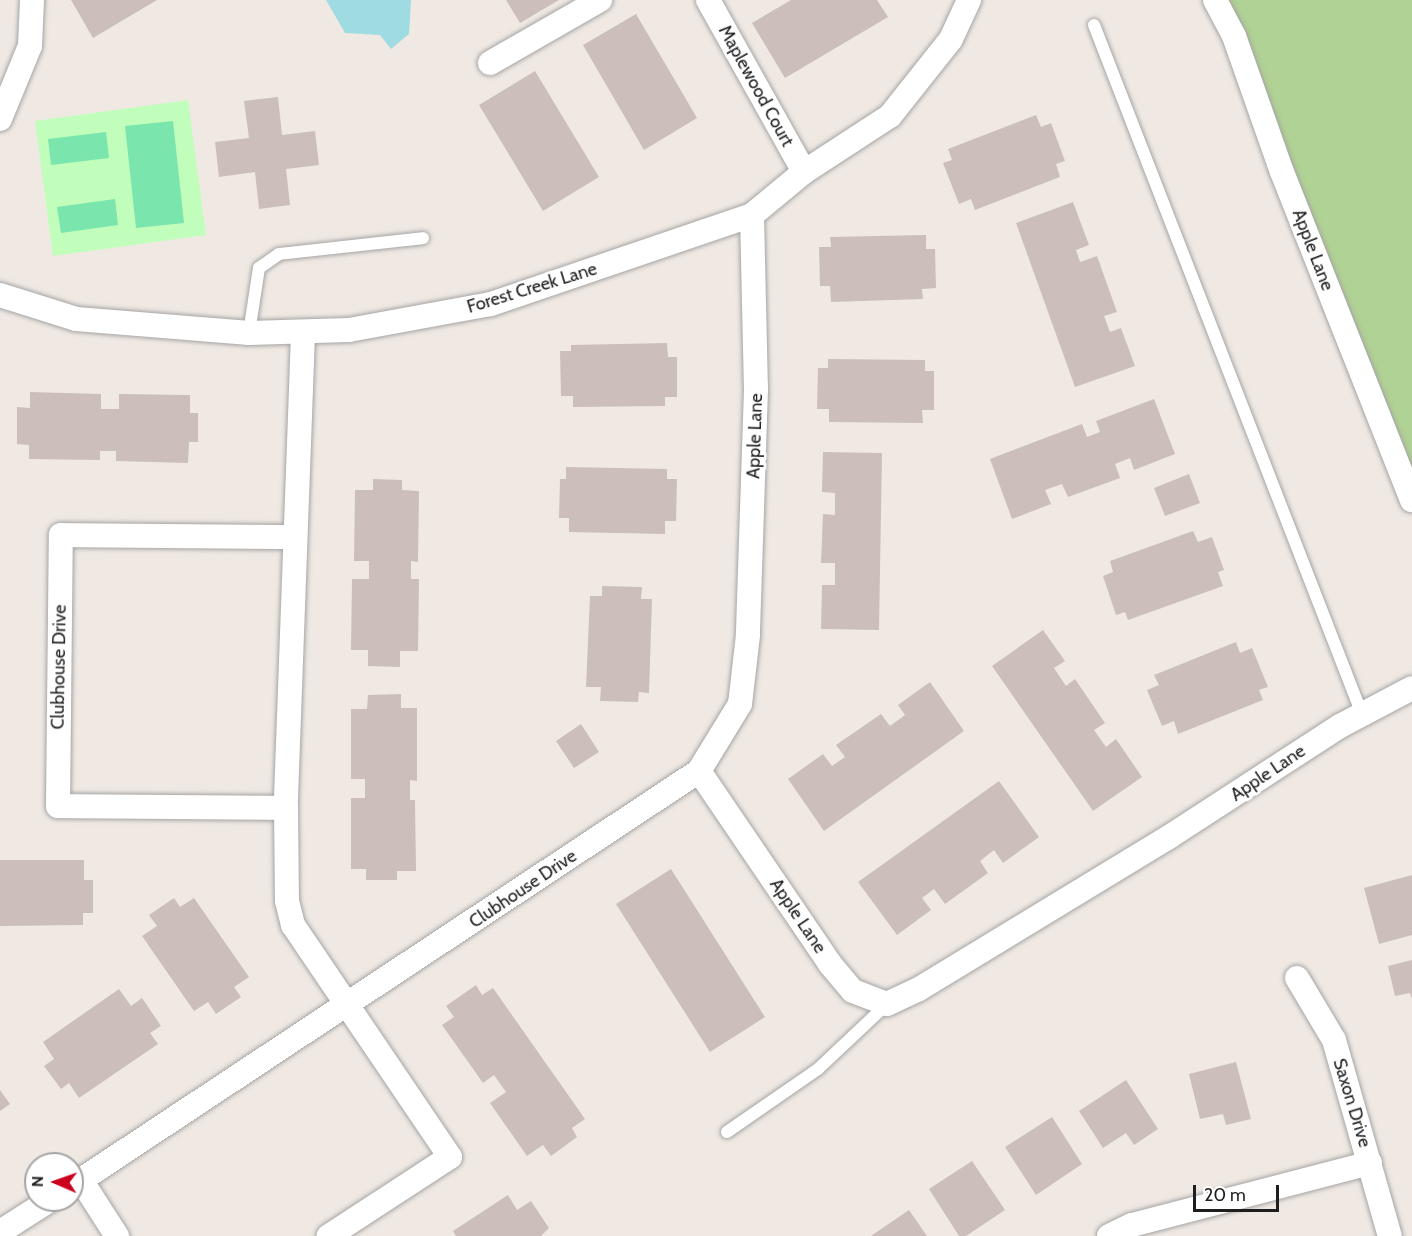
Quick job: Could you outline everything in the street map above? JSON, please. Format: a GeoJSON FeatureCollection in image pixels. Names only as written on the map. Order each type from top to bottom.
{"type":"FeatureCollection","features":[{"type":"Feature","properties":{"kind":"street"},"geometry":{"type":"LineString","coordinates":[[0,119],[30,46],[32,0]]}},
{"type":"Feature","properties":{"kind":"street"},"geometry":{"type":"LineString","coordinates":[[490,63],[600,0]]}},
{"type":"Feature","properties":{"kind":"street","name":"Maplewood Court"},"geometry":{"type":"LineString","coordinates":[[708,0],[804,172]]}},
{"type":"Feature","properties":{"kind":"street","name":"Forest Creek Lane"},"geometry":{"type":"LineString","coordinates":[[0,295],[76,320],[249,333],[303,334],[394,324],[491,304],[752,215],[804,172],[890,116],[951,39],[969,0]]}},
{"type":"Feature","properties":{"kind":"street","name":"Apple Lane"},"geometry":{"type":"LineString","coordinates":[[1215,0],[1234,36],[1282,172],[1412,500]]}},
{"type":"Feature","properties":{"kind":"street","name":"Apple Lane"},"geometry":{"type":"LineString","coordinates":[[752,215],[756,390],[748,635],[740,704],[699,771],[830,964],[853,991],[886,1004],[1013,933],[1362,714],[1412,688]]}},
{"type":"Feature","properties":{"kind":"street"},"geometry":{"type":"LineString","coordinates":[[303,334],[286,808],[287,901],[293,926],[450,1157],[329,1236]]}},
{"type":"Feature","properties":{"kind":"street","name":"Clubhouse Drive"},"geometry":{"type":"LineString","coordinates":[[286,808],[58,806],[61,535],[294,537]]}},
{"type":"Feature","properties":{"kind":"street","name":"Clubhouse Drive"},"geometry":{"type":"LineString","coordinates":[[84,1178],[348,1007],[699,771]]}},
{"type":"Feature","properties":{"kind":"street","name":"Saxon Drive"},"geometry":{"type":"LineString","coordinates":[[1297,978],[1334,1040],[1390,1236]]}},
{"type":"Feature","properties":{"kind":"street"},"geometry":{"type":"LineString","coordinates":[[1109,1236],[1132,1225],[1370,1163]]}},
{"type":"Feature","properties":{"kind":"street","name":"Clubhouse Drive"},"geometry":{"type":"LineString","coordinates":[[84,1193],[117,1236]]}},
{"type":"Feature","properties":{"kind":"street"},"geometry":{"type":"LineString","coordinates":[[0,1232],[31,1212]]}},
{"type":"Feature","properties":{"kind":"lane"},"geometry":{"type":"LineString","coordinates":[[1094,26],[1362,714]]}},
{"type":"Feature","properties":{"kind":"lane"},"geometry":{"type":"LineString","coordinates":[[249,333],[259,268],[279,254],[423,238]]}},
{"type":"Feature","properties":{"kind":"lane"},"geometry":{"type":"LineString","coordinates":[[727,1132],[818,1069],[886,1004]]}},
{"type":"Feature","properties":{"kind":"green space"},"geometry":{"type":"Polygon","coordinates":[[[1218,0],[1412,0],[1412,468],[1218,0]]]}},
{"type":"Feature","properties":{"kind":"green space"},"geometry":{"type":"Polygon","coordinates":[[[188,100],[206,235],[53,256],[35,121],[188,100]]]}},
{"type":"Feature","properties":{"kind":"green space"},"geometry":{"type":"Polygon","coordinates":[[[173,121],[184,223],[136,228],[125,126],[173,121]]]}},
{"type":"Feature","properties":{"kind":"green space"},"geometry":{"type":"Polygon","coordinates":[[[106,132],[109,158],[51,165],[48,139],[106,132]]]}},
{"type":"Feature","properties":{"kind":"green space"},"geometry":{"type":"Polygon","coordinates":[[[115,199],[118,225],[61,233],[57,207],[115,199]]]}},
{"type":"Feature","properties":{"kind":"water"},"geometry":{"type":"Polygon","coordinates":[[[326,0],[411,0],[409,34],[391,49],[380,35],[345,33],[326,0]]]}},
{"type":"Feature","properties":{"kind":"building"},"geometry":{"type":"Polygon","coordinates":[[[71,0],[157,0],[93,38],[71,0]]]}},
{"type":"Feature","properties":{"kind":"building"},"geometry":{"type":"Polygon","coordinates":[[[506,0],[559,0],[520,23],[506,0]]]}},
{"type":"Feature","properties":{"kind":"building"},"geometry":{"type":"Polygon","coordinates":[[[791,0],[877,0],[888,17],[785,78],[752,23],[791,0]]]}},
{"type":"Feature","properties":{"kind":"building"},"geometry":{"type":"Polygon","coordinates":[[[636,14],[697,118],[644,150],[583,45],[636,14]]]}},
{"type":"Feature","properties":{"kind":"building"},"geometry":{"type":"Polygon","coordinates":[[[535,71],[599,177],[543,211],[479,105],[535,71]]]}},
{"type":"Feature","properties":{"kind":"building"},"geometry":{"type":"Polygon","coordinates":[[[278,97],[282,135],[315,131],[319,165],[286,169],[290,205],[259,209],[255,172],[219,177],[215,142],[249,138],[244,101],[278,97]]]}},
{"type":"Feature","properties":{"kind":"building"},"geometry":{"type":"Polygon","coordinates":[[[1036,115],[1041,127],[1051,123],[1065,161],[1056,164],[1060,177],[975,210],[971,199],[959,204],[943,163],[952,160],[948,149],[1036,115]]]}},
{"type":"Feature","properties":{"kind":"building"},"geometry":{"type":"Polygon","coordinates":[[[1073,202],[1089,245],[1076,250],[1080,262],[1097,256],[1117,312],[1104,316],[1110,332],[1121,328],[1135,366],[1075,387],[1016,223],[1073,202]]]}},
{"type":"Feature","properties":{"kind":"building"},"geometry":{"type":"Polygon","coordinates":[[[926,235],[926,249],[935,249],[936,288],[922,289],[923,299],[831,302],[830,286],[820,286],[819,247],[831,247],[830,237],[926,235]]]}},
{"type":"Feature","properties":{"kind":"building"},"geometry":{"type":"Polygon","coordinates":[[[667,343],[668,357],[677,357],[677,397],[665,397],[665,406],[573,407],[573,396],[561,396],[560,351],[571,351],[571,345],[667,343]]]}},
{"type":"Feature","properties":{"kind":"building"},"geometry":{"type":"Polygon","coordinates":[[[828,359],[925,360],[925,371],[934,371],[934,410],[922,410],[923,423],[829,422],[829,409],[817,409],[818,368],[828,368],[828,359]]]}},
{"type":"Feature","properties":{"kind":"building"},"geometry":{"type":"Polygon","coordinates":[[[30,392],[101,394],[101,409],[119,409],[119,394],[190,395],[190,413],[198,413],[198,442],[189,442],[188,463],[116,461],[116,451],[100,451],[100,460],[29,459],[29,445],[17,444],[17,407],[30,408],[30,392]]]}},
{"type":"Feature","properties":{"kind":"building"},"geometry":{"type":"Polygon","coordinates":[[[1154,399],[1175,454],[1134,470],[1130,458],[1115,464],[1120,478],[1068,497],[1062,484],[1045,490],[1051,504],[1012,519],[990,459],[1082,424],[1087,437],[1100,432],[1096,421],[1154,399]]]}},
{"type":"Feature","properties":{"kind":"building"},"geometry":{"type":"Polygon","coordinates":[[[823,452],[882,453],[879,630],[821,629],[822,585],[835,585],[835,563],[821,563],[823,514],[835,515],[835,493],[822,492],[823,452]]]}},
{"type":"Feature","properties":{"kind":"building"},"geometry":{"type":"Polygon","coordinates":[[[566,467],[667,469],[667,479],[677,479],[676,521],[665,521],[665,534],[569,532],[569,518],[559,518],[560,479],[566,479],[566,467]]]}},
{"type":"Feature","properties":{"kind":"building"},"geometry":{"type":"Polygon","coordinates":[[[1189,474],[1200,503],[1165,516],[1154,488],[1189,474]]]}},
{"type":"Feature","properties":{"kind":"building"},"geometry":{"type":"Polygon","coordinates":[[[373,479],[402,480],[402,490],[419,491],[418,562],[411,561],[411,579],[419,579],[418,651],[400,651],[400,667],[368,666],[368,650],[351,650],[352,579],[369,579],[369,561],[354,561],[355,490],[373,490],[373,479]]]}},
{"type":"Feature","properties":{"kind":"building"},"geometry":{"type":"Polygon","coordinates":[[[1193,531],[1198,542],[1212,537],[1224,570],[1218,572],[1223,586],[1128,620],[1125,612],[1116,615],[1103,576],[1113,572],[1110,561],[1193,531]]]}},
{"type":"Feature","properties":{"kind":"building"},"geometry":{"type":"Polygon","coordinates":[[[602,586],[642,587],[641,599],[652,599],[649,693],[639,692],[638,702],[600,701],[601,687],[586,687],[590,596],[602,596],[602,586]]]}},
{"type":"Feature","properties":{"kind":"building"},"geometry":{"type":"Polygon","coordinates":[[[1043,630],[1065,661],[1054,668],[1066,686],[1075,679],[1105,723],[1094,730],[1106,747],[1116,739],[1142,777],[1093,811],[992,666],[1043,630]]]}},
{"type":"Feature","properties":{"kind":"building"},"geometry":{"type":"Polygon","coordinates":[[[1236,642],[1240,653],[1252,648],[1268,687],[1259,690],[1263,700],[1178,734],[1174,721],[1162,726],[1147,690],[1159,685],[1154,675],[1236,642]]]}},
{"type":"Feature","properties":{"kind":"building"},"geometry":{"type":"Polygon","coordinates":[[[930,682],[964,731],[824,831],[788,779],[823,754],[832,766],[845,757],[836,745],[881,714],[890,726],[905,715],[898,705],[930,682]]]}},
{"type":"Feature","properties":{"kind":"building"},"geometry":{"type":"Polygon","coordinates":[[[401,694],[401,708],[417,708],[417,781],[410,780],[410,800],[415,800],[416,871],[397,871],[397,880],[366,880],[366,869],[351,869],[351,798],[365,798],[365,779],[351,779],[351,709],[367,709],[368,695],[401,694]]]}},
{"type":"Feature","properties":{"kind":"building"},"geometry":{"type":"Polygon","coordinates":[[[581,724],[599,752],[574,768],[556,741],[581,724]]]}},
{"type":"Feature","properties":{"kind":"building"},"geometry":{"type":"Polygon","coordinates":[[[999,781],[1039,837],[1003,863],[994,850],[980,861],[988,873],[945,904],[934,889],[922,898],[931,910],[897,935],[858,882],[999,781]]]}},
{"type":"Feature","properties":{"kind":"building"},"geometry":{"type":"Polygon","coordinates":[[[0,860],[84,860],[84,880],[93,880],[93,913],[83,913],[83,925],[0,926],[0,860]]]}},
{"type":"Feature","properties":{"kind":"building"},"geometry":{"type":"Polygon","coordinates":[[[671,869],[765,1017],[710,1052],[616,904],[671,869]]]}},
{"type":"Feature","properties":{"kind":"building"},"geometry":{"type":"Polygon","coordinates":[[[1412,875],[1412,935],[1379,944],[1364,888],[1412,875]]]}},
{"type":"Feature","properties":{"kind":"building"},"geometry":{"type":"Polygon","coordinates":[[[174,898],[180,907],[194,898],[249,977],[234,987],[241,997],[216,1014],[208,1002],[194,1011],[142,936],[157,926],[149,915],[174,898]]]}},
{"type":"Feature","properties":{"kind":"building"},"geometry":{"type":"Polygon","coordinates":[[[1412,960],[1412,999],[1410,993],[1395,996],[1388,966],[1412,960]]]}},
{"type":"Feature","properties":{"kind":"building"},"geometry":{"type":"Polygon","coordinates":[[[476,985],[482,995],[493,988],[585,1119],[572,1128],[577,1137],[551,1156],[543,1145],[527,1156],[490,1103],[506,1092],[494,1075],[483,1083],[442,1025],[454,1017],[446,1006],[476,985]]]}},
{"type":"Feature","properties":{"kind":"building"},"geometry":{"type":"Polygon","coordinates":[[[119,989],[131,1006],[142,998],[161,1026],[150,1033],[158,1044],[79,1098],[69,1083],[61,1089],[44,1066],[54,1059],[43,1042],[119,989]]]}},
{"type":"Feature","properties":{"kind":"building"},"geometry":{"type":"Polygon","coordinates":[[[1236,1062],[1251,1119],[1226,1125],[1223,1114],[1200,1119],[1189,1074],[1236,1062]]]}},
{"type":"Feature","properties":{"kind":"building"},"geometry":{"type":"Polygon","coordinates":[[[1126,1080],[1158,1129],[1134,1145],[1126,1133],[1103,1148],[1079,1111],[1126,1080]]]}},
{"type":"Feature","properties":{"kind":"building"},"geometry":{"type":"Polygon","coordinates":[[[0,1090],[10,1104],[0,1111],[0,1090]]]}},
{"type":"Feature","properties":{"kind":"building"},"geometry":{"type":"Polygon","coordinates":[[[1052,1117],[1082,1164],[1036,1195],[1005,1147],[1052,1117]]]}},
{"type":"Feature","properties":{"kind":"building"},"geometry":{"type":"Polygon","coordinates":[[[972,1161],[1005,1210],[966,1236],[959,1236],[929,1189],[972,1161]]]}},
{"type":"Feature","properties":{"kind":"building"},"geometry":{"type":"Polygon","coordinates":[[[508,1195],[517,1210],[531,1201],[549,1228],[541,1236],[456,1236],[453,1231],[508,1195]]]}},
{"type":"Feature","properties":{"kind":"building"},"geometry":{"type":"Polygon","coordinates":[[[909,1210],[927,1236],[871,1236],[909,1210]]]}}]}
